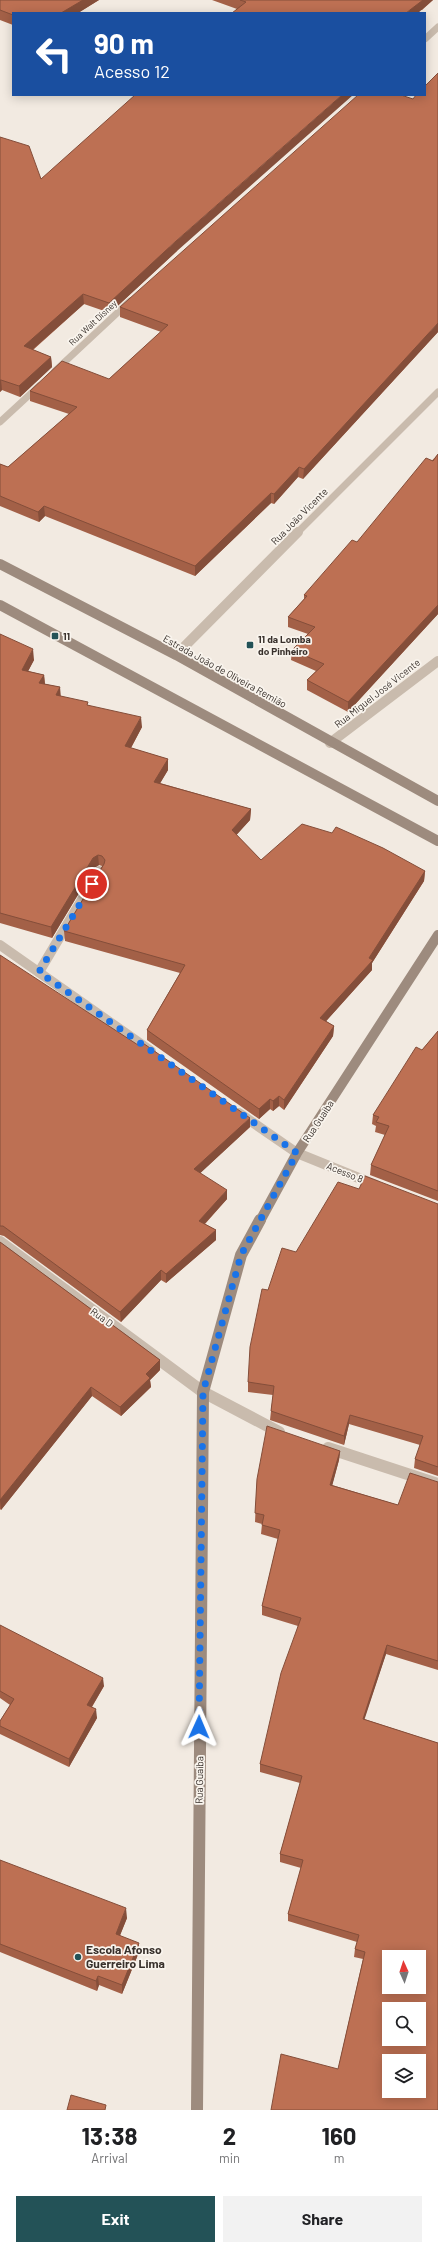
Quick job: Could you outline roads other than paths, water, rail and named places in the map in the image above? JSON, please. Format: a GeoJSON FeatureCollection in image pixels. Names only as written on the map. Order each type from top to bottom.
{"type":"FeatureCollection","features":[{"type":"Feature","properties":{"kind":"main road","name":"Estrada João de Oliveira Remião"},"geometry":{"type":"LineString","coordinates":[[0,564],[176,655],[330,743],[438,801]]}},
{"type":"Feature","properties":{"kind":"main road"},"geometry":{"type":"LineString","coordinates":[[0,605],[438,841]]}},
{"type":"Feature","properties":{"kind":"main road","name":"Rua Guaíba"},"geometry":{"type":"LineString","coordinates":[[197,2110],[203,1392],[241,1255],[297,1153],[438,935]]}},
{"type":"Feature","properties":{"kind":"street"},"geometry":{"type":"LineString","coordinates":[[426,38],[438,27]]}},
{"type":"Feature","properties":{"kind":"street","name":"Rua Walt Disney"},"geometry":{"type":"LineString","coordinates":[[0,422],[133,298]]}},
{"type":"Feature","properties":{"kind":"street","name":"Rua João Vicente"},"geometry":{"type":"LineString","coordinates":[[176,655],[438,392]]}},
{"type":"Feature","properties":{"kind":"street","name":"Rua Miguel José Vicente"},"geometry":{"type":"LineString","coordinates":[[330,743],[438,661]]}},
{"type":"Feature","properties":{"kind":"street"},"geometry":{"type":"LineString","coordinates":[[39,972],[99,871]]}},
{"type":"Feature","properties":{"kind":"street"},"geometry":{"type":"LineString","coordinates":[[0,945],[162,1058]]}},
{"type":"Feature","properties":{"kind":"street","name":"Acesso 8"},"geometry":{"type":"LineString","coordinates":[[233,1108],[297,1153],[389,1190]]}},
{"type":"Feature","properties":{"kind":"street","name":"Rua D"},"geometry":{"type":"LineString","coordinates":[[0,1242],[203,1392],[273,1430],[288,1435]]}},
{"type":"Feature","properties":{"kind":"street"},"geometry":{"type":"LineString","coordinates":[[318,1445],[438,1484]]}},
{"type":"Feature","properties":{"kind":"place","name":"11"},"geometry":{"type":"Point","coordinates":[55,636]}},
{"type":"Feature","properties":{"kind":"place","name":"11 da Lomba do Pinheiro"},"geometry":{"type":"Point","coordinates":[250,645]}},
{"type":"Feature","properties":{"kind":"place","name":"Escola Afonso Guerreiro Lima"},"geometry":{"type":"Point","coordinates":[78,1957]}}]}
